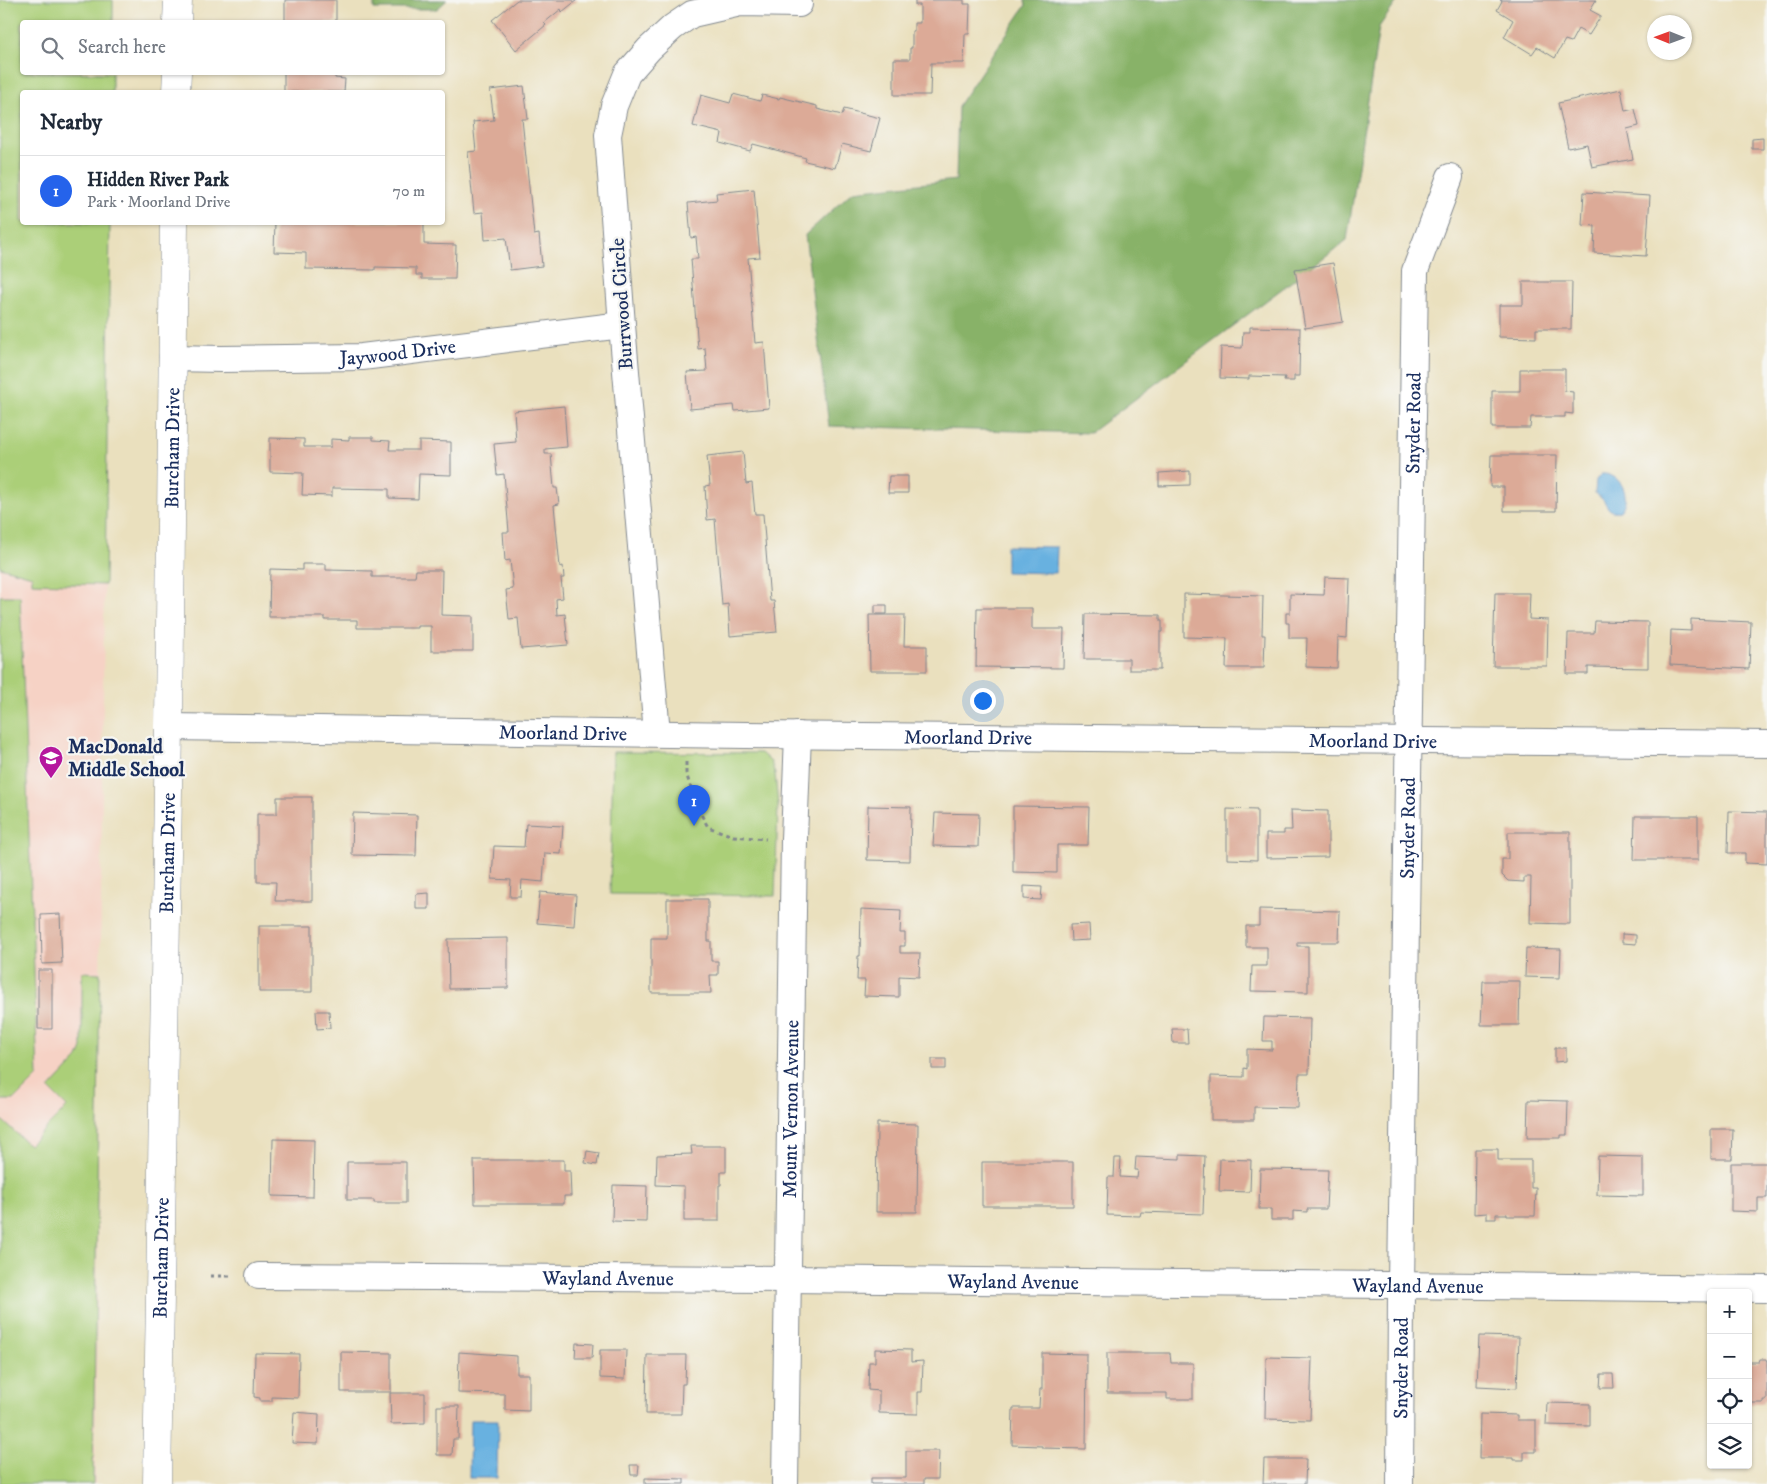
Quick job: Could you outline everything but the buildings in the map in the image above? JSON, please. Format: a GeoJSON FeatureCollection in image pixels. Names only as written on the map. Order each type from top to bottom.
{"type":"FeatureCollection","features":[{"type":"Feature","properties":{"kind":"street"},"geometry":{"type":"LineString","coordinates":[[178,0],[178,20]]}},
{"type":"Feature","properties":{"kind":"street","name":"Burrwood Circle"},"geometry":{"type":"LineString","coordinates":[[656,734],[608,135],[614,106],[627,74],[672,27],[692,14],[740,3],[799,4]]}},
{"type":"Feature","properties":{"kind":"street"},"geometry":{"type":"LineString","coordinates":[[176,90],[177,75]]}},
{"type":"Feature","properties":{"kind":"street","name":"Snyder Road"},"geometry":{"type":"LineString","coordinates":[[1400,1484],[1415,271],[1450,176]]}},
{"type":"Feature","properties":{"kind":"street","name":"Burcham Drive"},"geometry":{"type":"LineString","coordinates":[[157,1484],[169,727],[174,225]]}},
{"type":"Feature","properties":{"kind":"street","name":"Jaywood Drive"},"geometry":{"type":"LineString","coordinates":[[172,358],[222,360],[362,357],[622,325]]}},
{"type":"Feature","properties":{"kind":"street","name":"Moorland Drive"},"geometry":{"type":"LineString","coordinates":[[169,727],[656,734],[1409,739],[1767,744]]}},
{"type":"Feature","properties":{"kind":"street","name":"Mount Vernon Avenue"},"geometry":{"type":"LineString","coordinates":[[785,1484],[794,839],[798,735]]}},
{"type":"Feature","properties":{"kind":"street","name":"Wayland Avenue"},"geometry":{"type":"LineString","coordinates":[[259,1276],[787,1279],[1767,1289]]}},
{"type":"Feature","properties":{"kind":"path"},"geometry":{"type":"LineString","coordinates":[[687,734],[686,773],[697,807],[708,826],[733,836],[794,839]]}},
{"type":"Feature","properties":{"kind":"shaded area","name":"MacDonald Middle School"},"geometry":{"type":"Polygon","coordinates":[[[0,0],[20,20],[20,75],[22,75],[22,90],[20,90],[20,225],[108,225],[95,1484],[0,1484],[0,0]]]}},
{"type":"Feature","properties":{"kind":"green space"},"geometry":{"type":"Polygon","coordinates":[[[0,0],[113,0],[113,20],[20,20],[20,75],[112,75],[112,90],[20,90],[20,225],[110,225],[105,585],[32,583],[32,576],[0,567],[0,0]]]}},
{"type":"Feature","properties":{"kind":"green space"},"geometry":{"type":"Polygon","coordinates":[[[374,0],[447,0],[437,9],[374,9],[374,0]]]}},
{"type":"Feature","properties":{"kind":"green space"},"geometry":{"type":"Polygon","coordinates":[[[1025,0],[1398,0],[1379,27],[1347,240],[1090,433],[829,426],[805,235],[853,191],[956,180],[958,106],[1026,5],[1025,0]]]}},
{"type":"Feature","properties":{"kind":"green space"},"geometry":{"type":"Polygon","coordinates":[[[0,596],[20,596],[38,1076],[14,1100],[0,1100],[0,596]]]}},
{"type":"Feature","properties":{"kind":"green space"},"geometry":{"type":"Polygon","coordinates":[[[613,752],[761,753],[771,762],[775,774],[778,805],[775,896],[610,894],[613,752]]]}},
{"type":"Feature","properties":{"kind":"green space"},"geometry":{"type":"Polygon","coordinates":[[[82,972],[100,973],[93,1484],[0,1484],[0,1121],[3,1121],[29,1145],[67,1107],[49,1089],[78,1058],[82,1048],[82,972]]]}},
{"type":"Feature","properties":{"kind":"water"},"geometry":{"type":"Polygon","coordinates":[[[1601,474],[1608,474],[1619,481],[1625,493],[1624,505],[1620,511],[1610,510],[1595,493],[1596,480],[1601,474]]]}},
{"type":"Feature","properties":{"kind":"water"},"geometry":{"type":"Polygon","coordinates":[[[1006,546],[1057,547],[1056,573],[1006,572],[1006,546]]]}},
{"type":"Feature","properties":{"kind":"water"},"geometry":{"type":"Polygon","coordinates":[[[470,1420],[498,1420],[497,1478],[469,1478],[470,1420]]]}},
{"type":"Feature","properties":{"kind":"place","name":"MacDonald Middle School"},"geometry":{"type":"Point","coordinates":[51,779]}},
{"type":"Feature","properties":{"kind":"place","name":"Hidden River Park"},"geometry":{"type":"Point","coordinates":[694,826]}}]}
